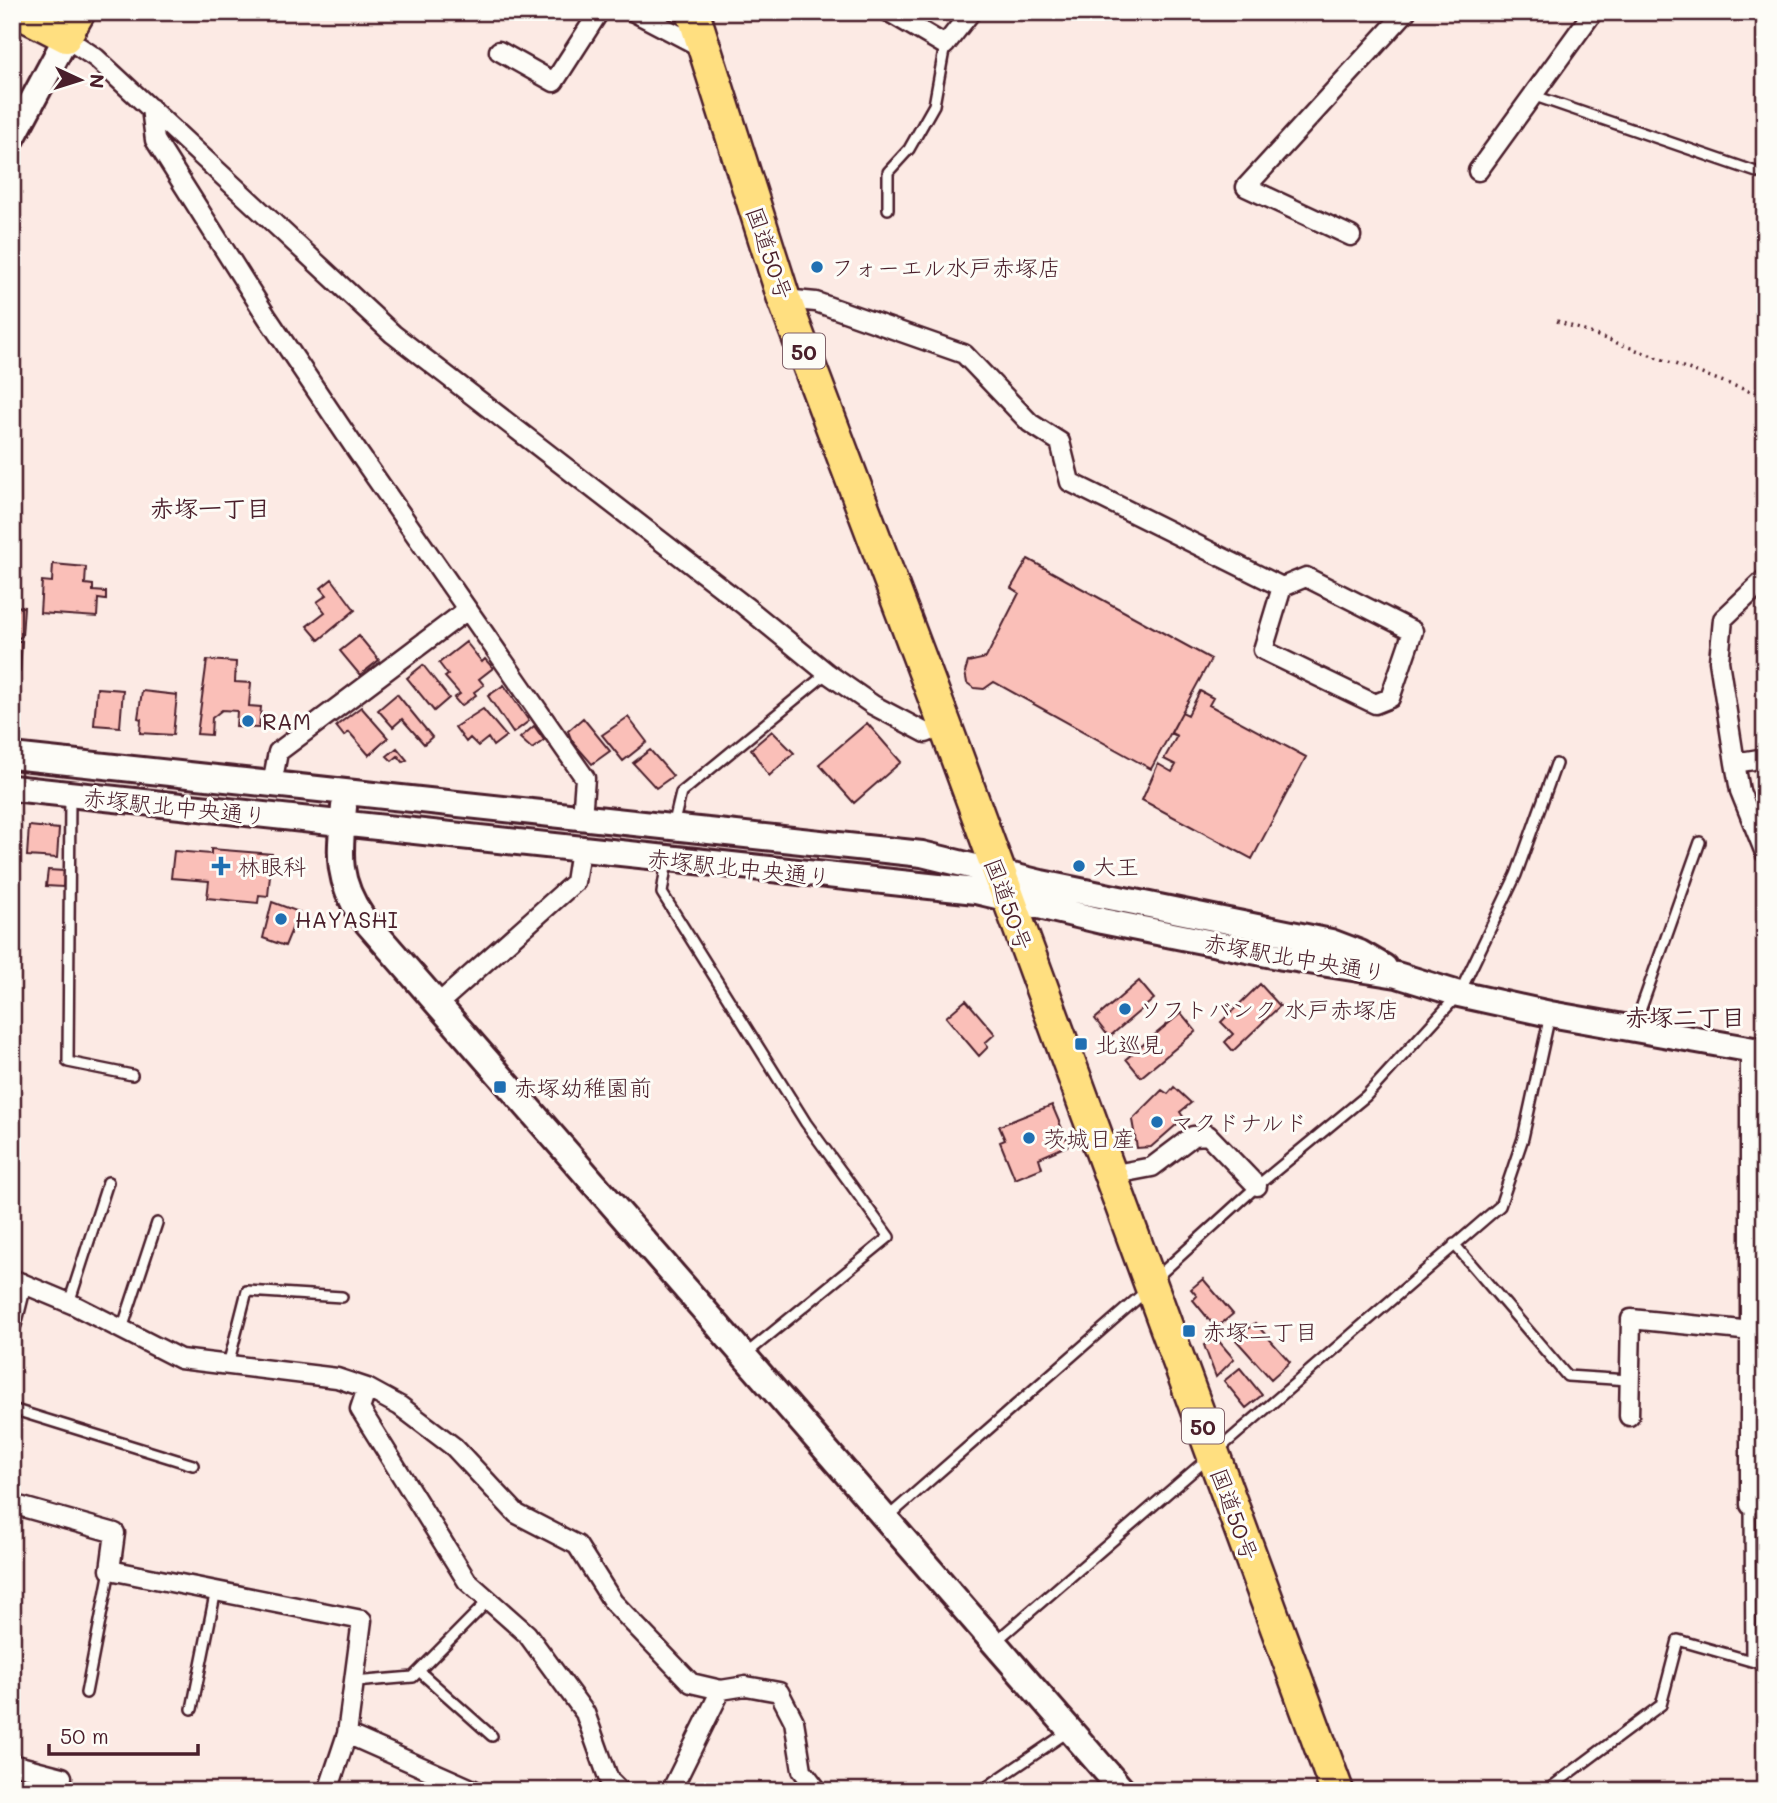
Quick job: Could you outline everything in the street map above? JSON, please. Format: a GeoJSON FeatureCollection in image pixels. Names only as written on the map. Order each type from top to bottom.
{"type":"FeatureCollection","features":[{"type":"Feature","properties":{"kind":"highway","name":"国道50号"},"geometry":{"type":"LineString","coordinates":[[693,12],[784,299],[945,725],[1337,1791]]}},
{"type":"Feature","properties":{"kind":"main road"},"geometry":{"type":"LineString","coordinates":[[15,12],[66,38],[81,12]]}},
{"type":"Feature","properties":{"kind":"street"},"geometry":{"type":"LineString","coordinates":[[499,51],[554,82],[598,12]]}},
{"type":"Feature","properties":{"kind":"street"},"geometry":{"type":"LineString","coordinates":[[634,12],[703,48]]}},
{"type":"Feature","properties":{"kind":"street"},"geometry":{"type":"LineString","coordinates":[[889,12],[945,45],[971,12]]}},
{"type":"Feature","properties":{"kind":"street"},"geometry":{"type":"LineString","coordinates":[[1478,171],[1593,12]]}},
{"type":"Feature","properties":{"kind":"street"},"geometry":{"type":"LineString","coordinates":[[1352,236],[1246,187],[1405,13]]}},
{"type":"Feature","properties":{"kind":"street"},"geometry":{"type":"LineString","coordinates":[[12,139],[66,38],[96,58],[393,334],[745,606],[827,673],[873,705],[926,733],[945,725]]}},
{"type":"Feature","properties":{"kind":"street"},"geometry":{"type":"LineString","coordinates":[[151,108],[155,140],[267,317],[585,778],[582,818]]}},
{"type":"Feature","properties":{"kind":"street"},"geometry":{"type":"LineString","coordinates":[[784,299],[816,302],[964,354],[1030,423],[1060,442],[1070,482],[1282,587],[1306,577],[1413,631],[1390,698],[1376,704],[1263,650],[1282,587]]}},
{"type":"Feature","properties":{"kind":"street"},"geometry":{"type":"LineString","coordinates":[[1765,579],[1723,619],[1719,661],[1740,791],[1765,853]]}},
{"type":"Feature","properties":{"kind":"street"},"geometry":{"type":"LineString","coordinates":[[272,784],[278,752],[467,610]]}},
{"type":"Feature","properties":{"kind":"street","name":"赤塚駅北中央通り"},"geometry":{"type":"LineString","coordinates":[[12,756],[922,854],[1002,885],[1331,943],[1360,953],[1397,975],[1459,994],[1633,1030],[1757,1051]]}},
{"type":"Feature","properties":{"kind":"street"},"geometry":{"type":"LineString","coordinates":[[1734,762],[1765,758]]}},
{"type":"Feature","properties":{"kind":"street","name":"赤塚駅北中央通り"},"geometry":{"type":"LineString","coordinates":[[12,788],[667,860],[946,887],[1002,885]]}},
{"type":"Feature","properties":{"kind":"street"},"geometry":{"type":"LineString","coordinates":[[345,792],[340,866],[349,897],[438,1004],[746,1354],[1123,1791]]}},
{"type":"Feature","properties":{"kind":"street"},"geometry":{"type":"LineString","coordinates":[[667,860],[673,828]]}},
{"type":"Feature","properties":{"kind":"street"},"geometry":{"type":"LineString","coordinates":[[438,1004],[575,882],[580,850]]}},
{"type":"Feature","properties":{"kind":"street"},"geometry":{"type":"LineString","coordinates":[[1757,1051],[1752,1331],[1757,1505]]}},
{"type":"Feature","properties":{"kind":"street"},"geometry":{"type":"LineString","coordinates":[[1110,1175],[1152,1167],[1194,1136],[1208,1135],[1256,1186]]}},
{"type":"Feature","properties":{"kind":"street"},"geometry":{"type":"LineString","coordinates":[[12,1323],[17,1281],[69,1303],[180,1359],[337,1378],[367,1388],[400,1406],[454,1447],[517,1514],[577,1545],[613,1602],[691,1683],[721,1690],[746,1686],[779,1692],[794,1721],[802,1770],[818,1791]]}},
{"type":"Feature","properties":{"kind":"street"},"geometry":{"type":"LineString","coordinates":[[1629,1416],[1631,1319],[1752,1331]]}},
{"type":"Feature","properties":{"kind":"street"},"geometry":{"type":"LineString","coordinates":[[367,1388],[360,1409],[467,1581],[527,1634],[585,1713],[609,1780],[620,1791]]}},
{"type":"Feature","properties":{"kind":"street"},"geometry":{"type":"LineString","coordinates":[[12,1504],[115,1533],[110,1570],[362,1620],[347,1734],[328,1791]]}},
{"type":"Feature","properties":{"kind":"street"},"geometry":{"type":"LineString","coordinates":[[671,1791],[721,1690]]}},
{"type":"Feature","properties":{"kind":"street"},"geometry":{"type":"LineString","coordinates":[[347,1734],[476,1791]]}},
{"type":"Feature","properties":{"kind":"street"},"geometry":{"type":"LineString","coordinates":[[12,1764],[62,1777],[59,1791]]}},
{"type":"Feature","properties":{"kind":"lane"},"geometry":{"type":"LineString","coordinates":[[888,209],[888,172],[909,149],[934,104],[945,45]]}},
{"type":"Feature","properties":{"kind":"lane"},"geometry":{"type":"LineString","coordinates":[[1532,95],[1765,176]]}},
{"type":"Feature","properties":{"kind":"lane"},"geometry":{"type":"LineString","coordinates":[[673,828],[681,793],[827,673]]}},
{"type":"Feature","properties":{"kind":"lane"},"geometry":{"type":"LineString","coordinates":[[887,1518],[1151,1286],[1161,1270],[1256,1186],[1366,1096],[1459,994],[1516,875],[1556,764]]}},
{"type":"Feature","properties":{"kind":"lane"},"geometry":{"type":"LineString","coordinates":[[70,794],[68,1062],[132,1075]]}},
{"type":"Feature","properties":{"kind":"lane"},"geometry":{"type":"LineString","coordinates":[[1633,1030],[1700,842]]}},
{"type":"Feature","properties":{"kind":"lane"},"geometry":{"type":"LineString","coordinates":[[667,860],[662,892],[806,1123],[889,1237],[746,1354]]}},
{"type":"Feature","properties":{"kind":"lane"},"geometry":{"type":"LineString","coordinates":[[993,1643],[1500,1206],[1523,1138],[1550,1014]]}},
{"type":"Feature","properties":{"kind":"lane"},"geometry":{"type":"LineString","coordinates":[[69,1303],[108,1182]]}},
{"type":"Feature","properties":{"kind":"lane"},"geometry":{"type":"LineString","coordinates":[[121,1329],[157,1223]]}},
{"type":"Feature","properties":{"kind":"lane"},"geometry":{"type":"LineString","coordinates":[[1454,1244],[1567,1376],[1629,1381]]}},
{"type":"Feature","properties":{"kind":"lane"},"geometry":{"type":"LineString","coordinates":[[228,1365],[247,1291],[342,1297]]}},
{"type":"Feature","properties":{"kind":"lane"},"geometry":{"type":"LineString","coordinates":[[12,1409],[193,1465]]}},
{"type":"Feature","properties":{"kind":"lane"},"geometry":{"type":"LineString","coordinates":[[1751,1661],[1757,1505]]}},
{"type":"Feature","properties":{"kind":"lane"},"geometry":{"type":"LineString","coordinates":[[86,1693],[110,1570]]}},
{"type":"Feature","properties":{"kind":"lane"},"geometry":{"type":"LineString","coordinates":[[192,1709],[216,1590]]}},
{"type":"Feature","properties":{"kind":"lane"},"geometry":{"type":"LineString","coordinates":[[354,1682],[413,1677],[489,1600]]}},
{"type":"Feature","properties":{"kind":"lane"},"geometry":{"type":"LineString","coordinates":[[1546,1791],[1661,1705],[1678,1640],[1765,1665]]}},
{"type":"Feature","properties":{"kind":"lane"},"geometry":{"type":"LineString","coordinates":[[419,1671],[492,1736]]}},
{"type":"Feature","properties":{"kind":"lane"},"geometry":{"type":"LineString","coordinates":[[981,1791],[1070,1730]]}},
{"type":"Feature","properties":{"kind":"path"},"geometry":{"type":"LineString","coordinates":[[1557,321],[1765,397]]}},
{"type":"Feature","properties":{"kind":"building"},"geometry":{"type":"Polygon","coordinates":[[[1028,559],[1211,659],[1151,769],[994,682],[984,689],[974,688],[967,683],[965,672],[968,662],[986,658],[1019,593],[1011,588],[1028,559]]]}},
{"type":"Feature","properties":{"kind":"building"},"geometry":{"type":"Polygon","coordinates":[[[53,564],[86,567],[85,584],[93,585],[93,591],[106,592],[106,600],[98,599],[97,617],[40,613],[42,581],[52,582],[53,564]]]}},
{"type":"Feature","properties":{"kind":"building"},"geometry":{"type":"Polygon","coordinates":[[[332,579],[355,610],[319,640],[307,626],[325,612],[317,602],[327,595],[321,588],[332,579]]]}},
{"type":"Feature","properties":{"kind":"building"},"geometry":{"type":"Polygon","coordinates":[[[12,606],[24,607],[22,636],[19,638],[13,638],[12,634],[12,606]]]}},
{"type":"Feature","properties":{"kind":"building"},"geometry":{"type":"Polygon","coordinates":[[[359,636],[379,660],[360,675],[340,651],[359,636]]]}},
{"type":"Feature","properties":{"kind":"building"},"geometry":{"type":"Polygon","coordinates":[[[12,641],[22,641],[20,671],[12,671],[12,641]]]}},
{"type":"Feature","properties":{"kind":"building"},"geometry":{"type":"Polygon","coordinates":[[[466,642],[482,662],[485,659],[493,668],[479,679],[484,685],[474,692],[476,695],[461,706],[454,698],[460,694],[445,677],[448,675],[439,663],[466,642]]]}},
{"type":"Feature","properties":{"kind":"building"},"geometry":{"type":"Polygon","coordinates":[[[207,660],[236,662],[235,682],[251,683],[249,706],[261,707],[259,728],[236,727],[237,711],[222,710],[212,718],[211,735],[197,734],[207,660]]]}},
{"type":"Feature","properties":{"kind":"building"},"geometry":{"type":"Polygon","coordinates":[[[423,665],[449,698],[434,711],[407,678],[423,665]]]}},
{"type":"Feature","properties":{"kind":"building"},"geometry":{"type":"Polygon","coordinates":[[[504,685],[529,721],[513,733],[488,696],[504,685]]]}},
{"type":"Feature","properties":{"kind":"building"},"geometry":{"type":"Polygon","coordinates":[[[97,688],[123,690],[120,727],[94,725],[97,688]]]}},
{"type":"Feature","properties":{"kind":"building"},"geometry":{"type":"Polygon","coordinates":[[[142,691],[177,695],[173,735],[140,733],[141,719],[138,718],[142,691]]]}},
{"type":"Feature","properties":{"kind":"building"},"geometry":{"type":"Polygon","coordinates":[[[1200,691],[1213,698],[1209,705],[1306,757],[1252,859],[1142,800],[1158,764],[1172,772],[1176,765],[1164,759],[1177,736],[1171,733],[1182,712],[1188,715],[1200,691]]]}},
{"type":"Feature","properties":{"kind":"building"},"geometry":{"type":"Polygon","coordinates":[[[397,694],[432,737],[424,744],[402,719],[393,727],[378,710],[397,694]]]}},
{"type":"Feature","properties":{"kind":"building"},"geometry":{"type":"Polygon","coordinates":[[[361,707],[388,738],[369,755],[349,732],[344,736],[336,726],[361,707]]]}},
{"type":"Feature","properties":{"kind":"building"},"geometry":{"type":"Polygon","coordinates":[[[483,709],[506,736],[493,746],[488,738],[478,746],[470,738],[466,742],[455,727],[483,709]]]}},
{"type":"Feature","properties":{"kind":"building"},"geometry":{"type":"Polygon","coordinates":[[[628,717],[647,742],[623,761],[602,735],[628,717]]]}},
{"type":"Feature","properties":{"kind":"building"},"geometry":{"type":"Polygon","coordinates":[[[583,718],[610,751],[592,764],[572,741],[568,731],[583,718]]]}},
{"type":"Feature","properties":{"kind":"building"},"geometry":{"type":"Polygon","coordinates":[[[867,723],[901,762],[854,803],[819,764],[867,723]]]}},
{"type":"Feature","properties":{"kind":"building"},"geometry":{"type":"Polygon","coordinates":[[[534,726],[544,740],[532,749],[520,738],[534,726]]]}},
{"type":"Feature","properties":{"kind":"building"},"geometry":{"type":"Polygon","coordinates":[[[772,731],[794,753],[769,776],[751,749],[772,731]]]}},
{"type":"Feature","properties":{"kind":"building"},"geometry":{"type":"Polygon","coordinates":[[[397,748],[407,760],[403,762],[398,756],[392,761],[387,756],[397,748]]]}},
{"type":"Feature","properties":{"kind":"building"},"geometry":{"type":"Polygon","coordinates":[[[650,750],[673,776],[656,788],[633,763],[650,750]]]}},
{"type":"Feature","properties":{"kind":"building"},"geometry":{"type":"Polygon","coordinates":[[[29,826],[59,829],[57,858],[27,856],[29,826]]]}},
{"type":"Feature","properties":{"kind":"building","name":"林眼科"},"geometry":{"type":"Polygon","coordinates":[[[211,849],[272,854],[268,896],[259,895],[258,903],[207,898],[209,881],[171,878],[174,851],[211,854],[211,849]]]}},
{"type":"Feature","properties":{"kind":"building"},"geometry":{"type":"Polygon","coordinates":[[[48,870],[64,871],[63,887],[46,886],[48,870]]]}},
{"type":"Feature","properties":{"kind":"building","name":"HAYASHI"},"geometry":{"type":"Polygon","coordinates":[[[272,902],[299,912],[285,946],[263,938],[272,902]]]}},
{"type":"Feature","properties":{"kind":"building"},"geometry":{"type":"Polygon","coordinates":[[[1139,981],[1154,999],[1109,1037],[1095,1019],[1139,981]]]}},
{"type":"Feature","properties":{"kind":"building"},"geometry":{"type":"Polygon","coordinates":[[[1260,984],[1280,1006],[1233,1051],[1225,1042],[1233,1034],[1221,1022],[1260,984]]]}},
{"type":"Feature","properties":{"kind":"building"},"geometry":{"type":"Polygon","coordinates":[[[966,1000],[995,1034],[985,1043],[988,1047],[979,1056],[946,1017],[966,1000]]]}},
{"type":"Feature","properties":{"kind":"building"},"geometry":{"type":"Polygon","coordinates":[[[1181,1013],[1196,1031],[1141,1077],[1126,1059],[1181,1013]]]}},
{"type":"Feature","properties":{"kind":"building"},"geometry":{"type":"Polygon","coordinates":[[[1174,1087],[1191,1103],[1180,1112],[1184,1118],[1151,1147],[1137,1148],[1132,1120],[1162,1090],[1168,1094],[1174,1087]]]}},
{"type":"Feature","properties":{"kind":"building"},"geometry":{"type":"Polygon","coordinates":[[[1052,1105],[1069,1145],[1039,1158],[1042,1168],[1015,1179],[1000,1142],[1005,1140],[999,1126],[1052,1105]]]}},
{"type":"Feature","properties":{"kind":"building"},"geometry":{"type":"Polygon","coordinates":[[[1203,1279],[1233,1314],[1216,1328],[1193,1300],[1197,1296],[1191,1289],[1203,1279]]]}},
{"type":"Feature","properties":{"kind":"building"},"geometry":{"type":"Polygon","coordinates":[[[1255,1323],[1290,1362],[1271,1379],[1236,1340],[1255,1323]]]}},
{"type":"Feature","properties":{"kind":"building"},"geometry":{"type":"Polygon","coordinates":[[[1217,1339],[1234,1359],[1216,1377],[1204,1345],[1217,1339]]]}},
{"type":"Feature","properties":{"kind":"building"},"geometry":{"type":"Polygon","coordinates":[[[1240,1368],[1262,1395],[1246,1408],[1224,1381],[1240,1368]]]}},
{"type":"Feature","properties":{"kind":"place","name":"フォーエル水戸赤塚店"},"geometry":{"type":"Point","coordinates":[817,267]}},
{"type":"Feature","properties":{"kind":"place","name":"RAM"},"geometry":{"type":"Point","coordinates":[248,721]}},
{"type":"Feature","properties":{"kind":"place","name":"林眼科"},"geometry":{"type":"Point","coordinates":[221,866]}},
{"type":"Feature","properties":{"kind":"place","name":"大王"},"geometry":{"type":"Point","coordinates":[1079,866]}},
{"type":"Feature","properties":{"kind":"place","name":"HAYASHI"},"geometry":{"type":"Point","coordinates":[281,919]}},
{"type":"Feature","properties":{"kind":"place","name":"ソフトバンク 水戸赤塚店"},"geometry":{"type":"Point","coordinates":[1125,1009]}},
{"type":"Feature","properties":{"kind":"place","name":"北巡見"},"geometry":{"type":"Point","coordinates":[1081,1044]}},
{"type":"Feature","properties":{"kind":"place","name":"赤塚幼稚園前"},"geometry":{"type":"Point","coordinates":[500,1087]}},
{"type":"Feature","properties":{"kind":"place","name":"マクドナルド"},"geometry":{"type":"Point","coordinates":[1157,1122]}},
{"type":"Feature","properties":{"kind":"place","name":"茨城日産"},"geometry":{"type":"Point","coordinates":[1029,1138]}},
{"type":"Feature","properties":{"kind":"place","name":"赤塚二丁目"},"geometry":{"type":"Point","coordinates":[1189,1331]}},
{"type":"Feature","properties":{"kind":"district","name":"赤塚一丁目"},"geometry":{"type":"Point","coordinates":[210,507]}},
{"type":"Feature","properties":{"kind":"district","name":"赤塚二丁目"},"geometry":{"type":"Point","coordinates":[1685,1016]}}]}
